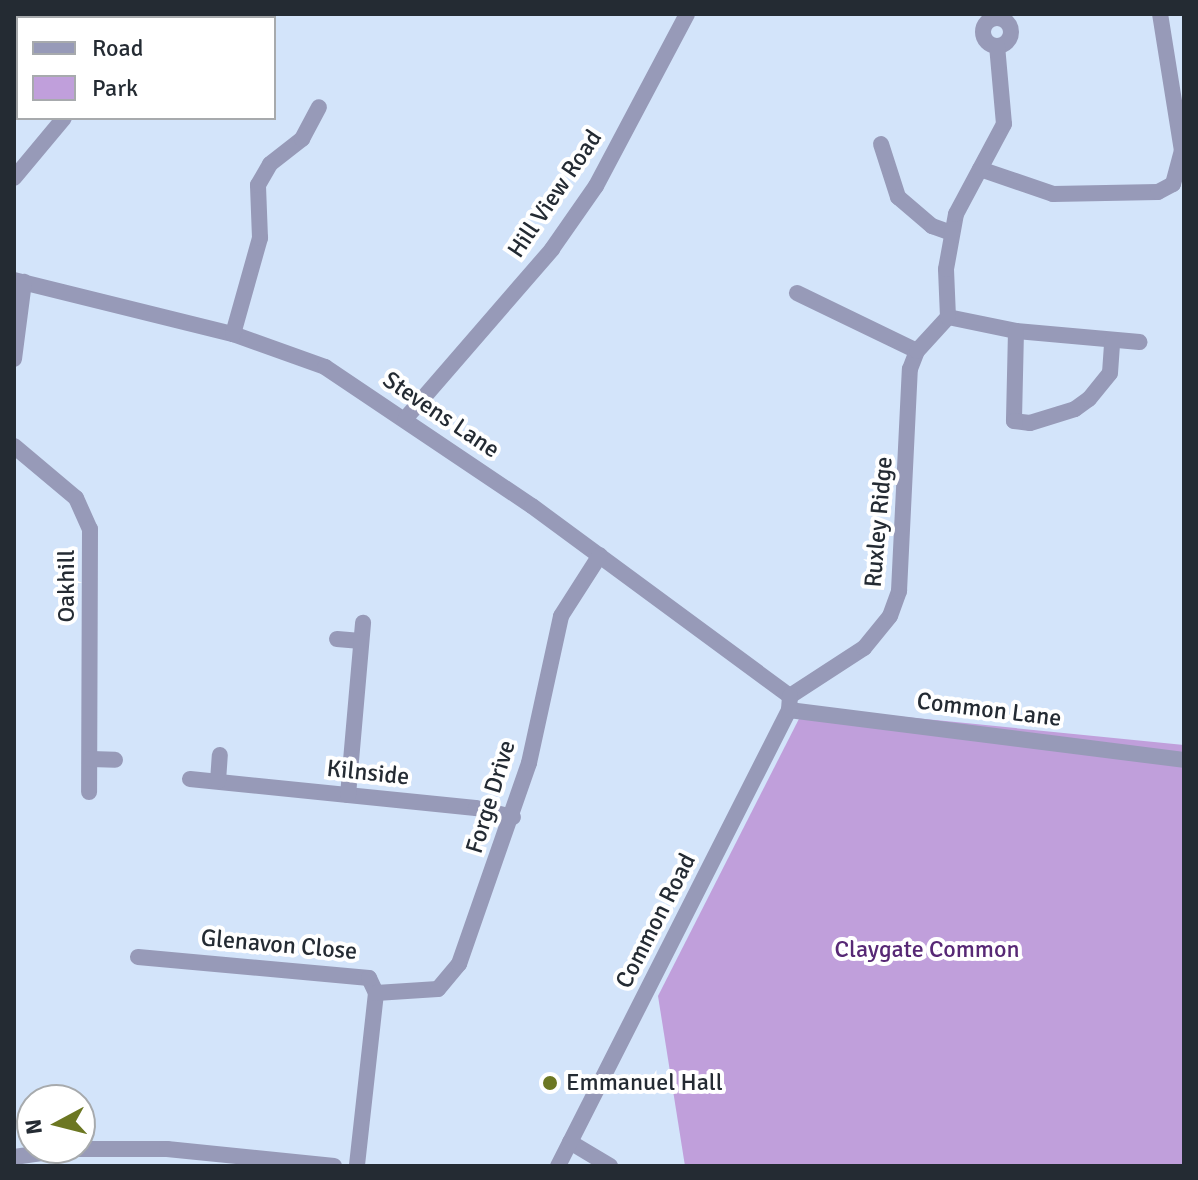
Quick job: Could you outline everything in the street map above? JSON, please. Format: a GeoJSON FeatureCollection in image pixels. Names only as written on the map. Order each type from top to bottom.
{"type":"FeatureCollection","features":[{"type":"Feature","properties":{"kind":"street","name":"Hill View Road"},"geometry":{"type":"LineString","coordinates":[[405,419],[552,249],[596,186],[687,14]]}},
{"type":"Feature","properties":{"kind":"street"},"geometry":{"type":"LineString","coordinates":[[980,169],[1053,194],[1158,192],[1173,184],[1182,151],[1160,14]]}},
{"type":"Feature","properties":{"kind":"street"},"geometry":{"type":"LineString","coordinates":[[797,293],[917,351],[948,317],[951,233],[1004,124],[997,46],[984,36],[985,24],[996,16]]}},
{"type":"Feature","properties":{"kind":"street"},"geometry":{"type":"LineString","coordinates":[[233,334],[260,238],[258,185],[270,164],[302,139],[319,107]]}},
{"type":"Feature","properties":{"kind":"street"},"geometry":{"type":"LineString","coordinates":[[14,178],[62,120]]}},
{"type":"Feature","properties":{"kind":"street"},"geometry":{"type":"LineString","coordinates":[[881,144],[898,197],[932,226],[951,233]]}},
{"type":"Feature","properties":{"kind":"street","name":"Stevens Lane"},"geometry":{"type":"LineString","coordinates":[[19,281],[233,334],[325,367],[600,555],[789,703]]}},
{"type":"Feature","properties":{"kind":"street"},"geometry":{"type":"LineString","coordinates":[[14,359],[19,281]]}},
{"type":"Feature","properties":{"kind":"street"},"geometry":{"type":"LineString","coordinates":[[948,317],[1016,331],[1140,342]]}},
{"type":"Feature","properties":{"kind":"street"},"geometry":{"type":"LineString","coordinates":[[1016,331],[1014,421],[1022,422],[1045,421],[1089,399],[1110,373],[1112,341]]}},
{"type":"Feature","properties":{"kind":"street","name":"Ruxley Ridge"},"geometry":{"type":"LineString","coordinates":[[789,703],[864,648],[890,616],[904,559],[910,369],[917,351]]}},
{"type":"Feature","properties":{"kind":"street","name":"Oakhill"},"geometry":{"type":"LineString","coordinates":[[14,446],[76,498],[90,529],[89,792]]}},
{"type":"Feature","properties":{"kind":"street","name":"Forge Drive"},"geometry":{"type":"LineString","coordinates":[[376,993],[423,994],[449,980],[468,945],[513,817],[561,616],[600,555]]}},
{"type":"Feature","properties":{"kind":"street"},"geometry":{"type":"LineString","coordinates":[[348,795],[363,623]]}},
{"type":"Feature","properties":{"kind":"street"},"geometry":{"type":"LineString","coordinates":[[337,639],[361,641]]}},
{"type":"Feature","properties":{"kind":"street","name":"Common Lane"},"geometry":{"type":"LineString","coordinates":[[789,703],[1184,760]]}},
{"type":"Feature","properties":{"kind":"street","name":"Common Road"},"geometry":{"type":"LineString","coordinates":[[558,1166],[789,703]]}},
{"type":"Feature","properties":{"kind":"street"},"geometry":{"type":"LineString","coordinates":[[218,781],[220,755]]}},
{"type":"Feature","properties":{"kind":"street"},"geometry":{"type":"LineString","coordinates":[[91,759],[115,760]]}},
{"type":"Feature","properties":{"kind":"street","name":"Kilnside"},"geometry":{"type":"LineString","coordinates":[[190,779],[348,795],[513,817]]}},
{"type":"Feature","properties":{"kind":"street","name":"Glenavon Close"},"geometry":{"type":"LineString","coordinates":[[138,957],[369,978],[376,993],[357,1166]]}},
{"type":"Feature","properties":{"kind":"street"},"geometry":{"type":"LineString","coordinates":[[570,1142],[610,1166]]}},
{"type":"Feature","properties":{"kind":"street"},"geometry":{"type":"LineString","coordinates":[[14,1157],[71,1149],[167,1149],[334,1166]]}},
{"type":"Feature","properties":{"kind":"green space","name":"Claygate Common"},"geometry":{"type":"Polygon","coordinates":[[[805,707],[1184,745],[1184,1166],[685,1166],[658,996],[805,707]]]}},
{"type":"Feature","properties":{"kind":"place","name":"Emmanuel Hall"},"geometry":{"type":"Point","coordinates":[550,1083]}}]}
